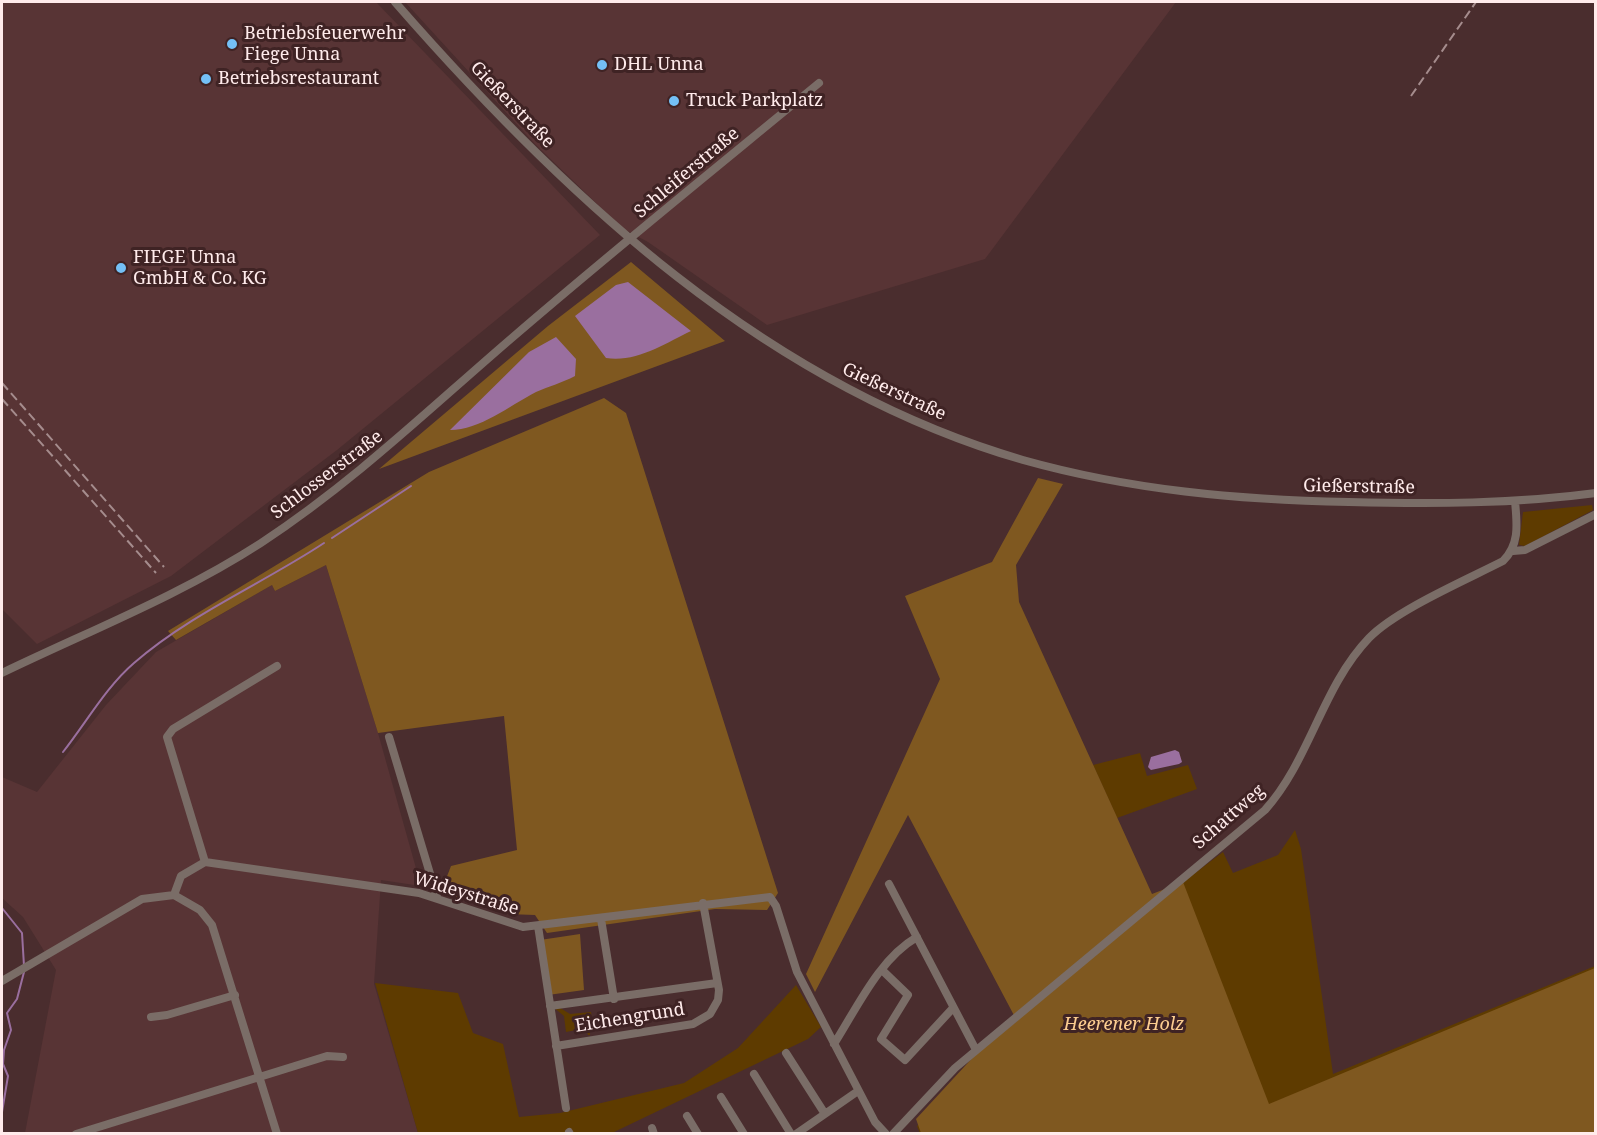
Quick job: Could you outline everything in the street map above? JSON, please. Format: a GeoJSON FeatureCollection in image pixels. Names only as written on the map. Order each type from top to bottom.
{"type":"FeatureCollection","features":[{"type":"Feature","properties":{"kind":"street","name":"Gießerstraße"},"geometry":{"type":"LineString","coordinates":[[395,2],[532,148],[630,240],[736,320],[807,366],[904,416],[1022,459],[1125,483],[1254,499],[1395,503],[1515,501]]}},
{"type":"Feature","properties":{"kind":"street","name":"Schleiferstraße"},"geometry":{"type":"LineString","coordinates":[[630,240],[819,83]]}},
{"type":"Feature","properties":{"kind":"street","name":"Schlosserstraße"},"geometry":{"type":"LineString","coordinates":[[2,673],[179,591],[280,530],[393,445],[511,339],[630,240]]}},
{"type":"Feature","properties":{"kind":"street"},"geometry":{"type":"LineString","coordinates":[[1513,551],[1516,534],[1515,501],[1596,493]]}},
{"type":"Feature","properties":{"kind":"street","name":"Schattweg"},"geometry":{"type":"LineString","coordinates":[[893,1134],[955,1068],[1265,810],[1281,792],[1347,666],[1369,638],[1388,622],[1503,561],[1513,551],[1526,550],[1596,514]]}},
{"type":"Feature","properties":{"kind":"street"},"geometry":{"type":"LineString","coordinates":[[174,895],[181,876],[205,862],[168,737],[173,729],[277,666]]}},
{"type":"Feature","properties":{"kind":"street"},"geometry":{"type":"LineString","coordinates":[[389,737],[436,897]]}},
{"type":"Feature","properties":{"kind":"street","name":"Wideystraße"},"geometry":{"type":"LineString","coordinates":[[205,862],[436,897],[523,927],[703,903],[770,897],[776,906],[797,972],[874,1122],[886,1134]]}},
{"type":"Feature","properties":{"kind":"street"},"geometry":{"type":"LineString","coordinates":[[889,884],[976,1050]]}},
{"type":"Feature","properties":{"kind":"street"},"geometry":{"type":"LineString","coordinates":[[2,981],[142,899],[174,895],[200,910],[212,925],[277,1134]]}},
{"type":"Feature","properties":{"kind":"street","name":"Eichengrund"},"geometry":{"type":"LineString","coordinates":[[556,1046],[693,1024],[710,1014],[718,1000],[717,982],[703,903]]}},
{"type":"Feature","properties":{"kind":"street","name":"Eichengrund"},"geometry":{"type":"LineString","coordinates":[[601,918],[614,999]]}},
{"type":"Feature","properties":{"kind":"street"},"geometry":{"type":"LineString","coordinates":[[538,926],[566,1108]]}},
{"type":"Feature","properties":{"kind":"street"},"geometry":{"type":"LineString","coordinates":[[834,1044],[897,950],[917,937]]}},
{"type":"Feature","properties":{"kind":"street"},"geometry":{"type":"LineString","coordinates":[[882,970],[908,995],[881,1039],[905,1060],[953,1008]]}},
{"type":"Feature","properties":{"kind":"street","name":"Eichengrund"},"geometry":{"type":"LineString","coordinates":[[550,1006],[614,999],[717,982]]}},
{"type":"Feature","properties":{"kind":"street"},"geometry":{"type":"LineString","coordinates":[[151,1017],[167,1015],[235,995]]}},
{"type":"Feature","properties":{"kind":"street"},"geometry":{"type":"LineString","coordinates":[[786,1053],[825,1114]]}},
{"type":"Feature","properties":{"kind":"street"},"geometry":{"type":"LineString","coordinates":[[76,1134],[327,1056],[343,1057]]}},
{"type":"Feature","properties":{"kind":"street"},"geometry":{"type":"LineString","coordinates":[[754,1074],[791,1134]]}},
{"type":"Feature","properties":{"kind":"street"},"geometry":{"type":"LineString","coordinates":[[796,1134],[858,1091]]}},
{"type":"Feature","properties":{"kind":"street"},"geometry":{"type":"LineString","coordinates":[[721,1096],[744,1134]]}},
{"type":"Feature","properties":{"kind":"street"},"geometry":{"type":"LineString","coordinates":[[687,1116],[698,1134]]}},
{"type":"Feature","properties":{"kind":"shaded area","name":"FIEGE Unna GmbH & Co. KG"},"geometry":{"type":"Polygon","coordinates":[[[2,2],[376,2],[600,235],[337,450],[171,576],[37,644],[2,609],[2,2]]]}},
{"type":"Feature","properties":{"kind":"shaded area"},"geometry":{"type":"Polygon","coordinates":[[[405,2],[1176,2],[985,259],[767,325],[648,242],[622,228],[535,144],[405,2]]]}},
{"type":"Feature","properties":{"kind":"shaded area"},"geometry":{"type":"Polygon","coordinates":[[[628,282],[691,331],[639,355],[617,359],[606,358],[575,316],[616,285],[628,282]]]}},
{"type":"Feature","properties":{"kind":"shaded area"},"geometry":{"type":"Polygon","coordinates":[[[556,337],[576,359],[575,376],[536,392],[483,422],[450,430],[529,352],[556,337]]]}},
{"type":"Feature","properties":{"kind":"shaded area"},"geometry":{"type":"Polygon","coordinates":[[[326,565],[378,733],[421,886],[381,880],[374,984],[418,1133],[25,1133],[56,970],[23,917],[2,898],[2,777],[37,792],[106,705],[156,652],[272,585],[275,591],[326,565]]]}},
{"type":"Feature","properties":{"kind":"shaded area"},"geometry":{"type":"Polygon","coordinates":[[[1175,750],[1179,752],[1182,762],[1179,764],[1151,770],[1148,767],[1151,757],[1175,750]]]}},
{"type":"Feature","properties":{"kind":"green space"},"geometry":{"type":"Polygon","coordinates":[[[631,262],[725,341],[379,469],[548,326],[631,262]]]}},
{"type":"Feature","properties":{"kind":"green space"},"geometry":{"type":"Polygon","coordinates":[[[604,398],[626,413],[778,893],[767,910],[715,909],[547,933],[535,915],[507,914],[441,892],[451,866],[517,850],[504,716],[378,733],[326,565],[275,591],[272,585],[176,640],[168,631],[429,472],[604,398]]]}},
{"type":"Feature","properties":{"kind":"green space","name":"Heerener Holz"},"geometry":{"type":"Polygon","coordinates":[[[1038,478],[1063,484],[1016,565],[1019,602],[1152,894],[1183,882],[1269,1104],[1595,968],[1595,1133],[921,1133],[916,1119],[977,1053],[1017,1021],[908,815],[815,992],[806,974],[940,679],[905,596],[992,562],[1038,478]]]}},
{"type":"Feature","properties":{"kind":"green space"},"geometry":{"type":"Polygon","coordinates":[[[1592,505],[1593,510],[1525,546],[1519,545],[1523,512],[1592,505]]]}},
{"type":"Feature","properties":{"kind":"green space"},"geometry":{"type":"Polygon","coordinates":[[[1140,753],[1147,776],[1188,765],[1197,789],[1117,818],[1093,765],[1140,753]]]}},
{"type":"Feature","properties":{"kind":"green space","name":"Heerener Holz"},"geometry":{"type":"Polygon","coordinates":[[[1295,830],[1301,849],[1333,1074],[1595,966],[1595,1133],[920,1134],[917,1126],[962,1077],[1183,882],[1223,852],[1233,873],[1278,855],[1295,830]]]}},
{"type":"Feature","properties":{"kind":"green space"},"geometry":{"type":"Polygon","coordinates":[[[580,934],[584,990],[548,995],[540,940],[580,934]]]}},
{"type":"Feature","properties":{"kind":"green space"},"geometry":{"type":"Polygon","coordinates":[[[375,983],[458,993],[473,1033],[503,1044],[519,1117],[560,1113],[684,1083],[738,1048],[796,985],[821,1027],[808,1039],[612,1133],[418,1133],[375,983]]]}},
{"type":"Feature","properties":{"kind":"green space"},"geometry":{"type":"Polygon","coordinates":[[[557,1006],[570,1014],[591,1012],[593,1025],[589,1027],[590,1035],[586,1028],[566,1032],[564,1016],[553,1007],[557,1006]]]}},
{"type":"Feature","properties":{"kind":"waterway"},"geometry":{"type":"LineString","coordinates":[[332,538],[411,486]]}},
{"type":"Feature","properties":{"kind":"waterway"},"geometry":{"type":"LineString","coordinates":[[63,752],[114,683],[156,645],[202,614],[324,543]]}},
{"type":"Feature","properties":{"kind":"waterway"},"geometry":{"type":"LineString","coordinates":[[2,908],[22,933],[24,966]]}},
{"type":"Feature","properties":{"kind":"waterway"},"geometry":{"type":"LineString","coordinates":[[2,1112],[8,1076],[3,1064],[4,1050],[11,1030],[7,1013],[17,999],[24,972]]}},
{"type":"Feature","properties":{"kind":"railway"},"geometry":{"type":"LineString","coordinates":[[1411,96],[1476,2]]}},
{"type":"Feature","properties":{"kind":"railway"},"geometry":{"type":"LineString","coordinates":[[2,383],[164,567]]}},
{"type":"Feature","properties":{"kind":"railway"},"geometry":{"type":"LineString","coordinates":[[2,399],[156,573]]}},
{"type":"Feature","properties":{"kind":"place","name":"Betriebsfeuerwehr Fiege Unna"},"geometry":{"type":"Point","coordinates":[232,44]}},
{"type":"Feature","properties":{"kind":"place","name":"DHL Unna"},"geometry":{"type":"Point","coordinates":[602,65]}},
{"type":"Feature","properties":{"kind":"place","name":"Betriebsrestaurant"},"geometry":{"type":"Point","coordinates":[206,79]}},
{"type":"Feature","properties":{"kind":"place","name":"Truck Parkplatz"},"geometry":{"type":"Point","coordinates":[674,101]}},
{"type":"Feature","properties":{"kind":"place","name":"FIEGE Unna GmbH & Co. KG"},"geometry":{"type":"Point","coordinates":[121,268]}}]}
